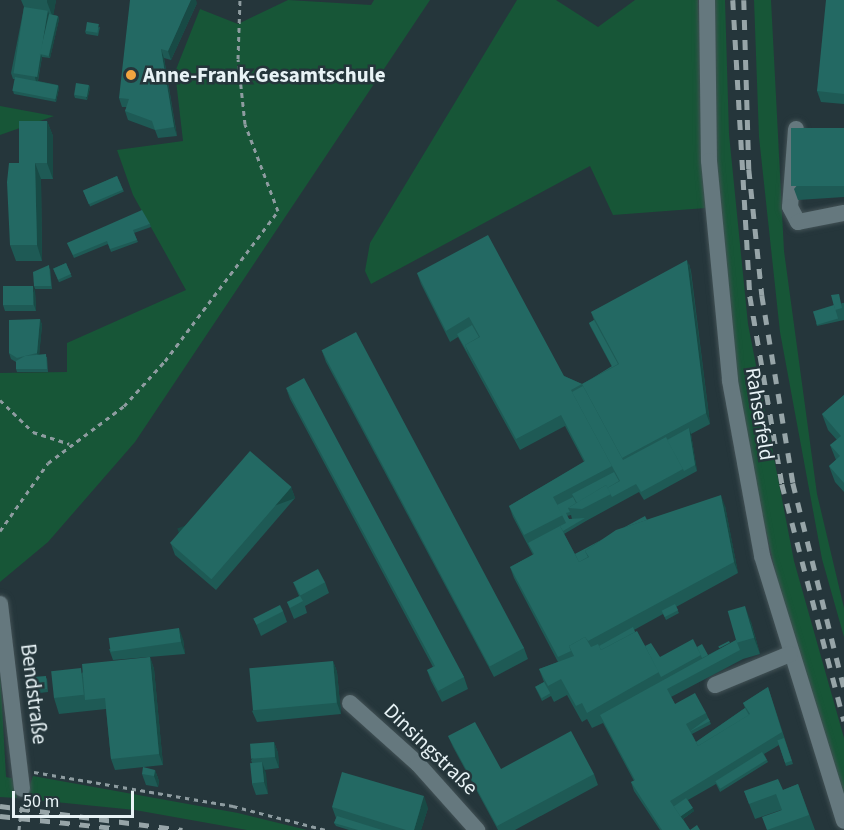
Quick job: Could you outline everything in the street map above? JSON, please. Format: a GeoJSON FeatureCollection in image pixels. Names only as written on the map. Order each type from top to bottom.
{"type":"FeatureCollection","features":[{"type":"Feature","properties":{"kind":"street","name":"Rahserfeld"},"geometry":{"type":"LineString","coordinates":[[707,0],[709,161],[730,381],[762,556],[790,654],[844,821]]}},
{"type":"Feature","properties":{"kind":"street"},"geometry":{"type":"LineString","coordinates":[[796,129],[790,207],[798,222],[844,213]]}},
{"type":"Feature","properties":{"kind":"street","name":"Bendstraße"},"geometry":{"type":"LineString","coordinates":[[0,604],[22,789]]}},
{"type":"Feature","properties":{"kind":"street"},"geometry":{"type":"LineString","coordinates":[[716,685],[790,654]]}},
{"type":"Feature","properties":{"kind":"street","name":"Dinsingstraße"},"geometry":{"type":"LineString","coordinates":[[350,703],[426,772],[477,830]]}},
{"type":"Feature","properties":{"kind":"path"},"geometry":{"type":"LineString","coordinates":[[0,531],[32,480],[69,444],[123,406],[165,361],[278,211],[245,124],[238,59],[240,0]]}},
{"type":"Feature","properties":{"kind":"path"},"geometry":{"type":"LineString","coordinates":[[0,399],[33,432],[69,444]]}},
{"type":"Feature","properties":{"kind":"path"},"geometry":{"type":"LineString","coordinates":[[21,770],[232,806],[326,830]]}},
{"type":"Feature","properties":{"kind":"path"},"geometry":{"type":"LineString","coordinates":[[19,830],[22,789]]}},
{"type":"Feature","properties":{"kind":"green space"},"geometry":{"type":"Polygon","coordinates":[[[288,0],[371,5],[374,0],[430,0],[135,442],[48,542],[0,582],[0,373],[67,372],[67,343],[186,290],[133,195],[117,150],[183,141],[175,72],[200,9],[238,24],[288,0]]]}},
{"type":"Feature","properties":{"kind":"green space"},"geometry":{"type":"Polygon","coordinates":[[[517,0],[556,0],[598,27],[635,0],[698,0],[706,208],[613,215],[590,166],[371,284],[365,271],[370,243],[517,0]]]}},
{"type":"Feature","properties":{"kind":"green space"},"geometry":{"type":"Polygon","coordinates":[[[711,0],[725,0],[729,134],[748,324],[794,561],[844,738],[844,801],[788,625],[752,472],[730,329],[713,125],[711,0]]]}},
{"type":"Feature","properties":{"kind":"green space"},"geometry":{"type":"Polygon","coordinates":[[[754,0],[771,0],[784,251],[817,494],[844,608],[844,637],[822,559],[780,332],[759,137],[754,0]]]}},
{"type":"Feature","properties":{"kind":"green space"},"geometry":{"type":"Polygon","coordinates":[[[0,106],[54,116],[0,135],[0,106]]]}},
{"type":"Feature","properties":{"kind":"green space"},"geometry":{"type":"Polygon","coordinates":[[[0,667],[6,777],[15,779],[17,798],[0,797],[0,667]]]}},
{"type":"Feature","properties":{"kind":"green space"},"geometry":{"type":"Polygon","coordinates":[[[33,776],[238,813],[307,830],[247,830],[135,810],[25,799],[33,776]]]}},
{"type":"Feature","properties":{"kind":"building"},"geometry":{"type":"Polygon","coordinates":[[[130,0],[191,0],[168,51],[161,49],[174,127],[155,130],[152,121],[125,111],[129,99],[119,98],[130,0]]]}},
{"type":"Feature","properties":{"kind":"building"},"geometry":{"type":"Polygon","coordinates":[[[826,0],[844,0],[844,94],[817,91],[826,0]]]}},
{"type":"Feature","properties":{"kind":"building"},"geometry":{"type":"Polygon","coordinates":[[[24,7],[48,11],[37,77],[14,73],[24,7]]]}},
{"type":"Feature","properties":{"kind":"building"},"geometry":{"type":"Polygon","coordinates":[[[49,14],[58,16],[49,56],[40,54],[49,14]]]}},
{"type":"Feature","properties":{"kind":"building"},"geometry":{"type":"Polygon","coordinates":[[[87,22],[99,24],[97,33],[86,31],[87,22]]]}},
{"type":"Feature","properties":{"kind":"building"},"geometry":{"type":"Polygon","coordinates":[[[15,77],[58,85],[56,99],[12,91],[15,77]]]}},
{"type":"Feature","properties":{"kind":"building"},"geometry":{"type":"Polygon","coordinates":[[[76,83],[89,85],[87,97],[74,95],[76,83]]]}},
{"type":"Feature","properties":{"kind":"building"},"geometry":{"type":"Polygon","coordinates":[[[19,121],[47,121],[47,163],[35,163],[37,245],[10,245],[7,182],[9,163],[19,163],[19,121]]]}},
{"type":"Feature","properties":{"kind":"building"},"geometry":{"type":"Polygon","coordinates":[[[791,128],[844,128],[844,186],[791,186],[791,128]]]}},
{"type":"Feature","properties":{"kind":"building"},"geometry":{"type":"Polygon","coordinates":[[[117,176],[123,190],[89,204],[83,190],[117,176]]]}},
{"type":"Feature","properties":{"kind":"building"},"geometry":{"type":"Polygon","coordinates":[[[142,210],[150,224],[133,230],[137,240],[110,249],[107,241],[73,255],[67,243],[142,210]]]}},
{"type":"Feature","properties":{"kind":"building"},"geometry":{"type":"Polygon","coordinates":[[[488,235],[564,376],[582,384],[571,390],[612,466],[553,497],[563,515],[524,535],[509,506],[585,461],[561,415],[516,439],[465,345],[480,337],[469,317],[446,331],[417,273],[488,235]]]}},
{"type":"Feature","properties":{"kind":"building"},"geometry":{"type":"Polygon","coordinates":[[[687,260],[706,413],[622,458],[582,384],[619,364],[591,312],[687,260]]]}},
{"type":"Feature","properties":{"kind":"building"},"geometry":{"type":"Polygon","coordinates":[[[66,263],[71,274],[58,280],[53,269],[66,263]]]}},
{"type":"Feature","properties":{"kind":"building"},"geometry":{"type":"Polygon","coordinates":[[[49,265],[51,286],[34,286],[33,272],[49,265]]]}},
{"type":"Feature","properties":{"kind":"building"},"geometry":{"type":"Polygon","coordinates":[[[3,286],[33,286],[33,305],[3,305],[3,286]]]}},
{"type":"Feature","properties":{"kind":"building"},"geometry":{"type":"Polygon","coordinates":[[[839,294],[842,308],[835,310],[831,295],[839,294]]]}},
{"type":"Feature","properties":{"kind":"building"},"geometry":{"type":"Polygon","coordinates":[[[834,305],[838,318],[817,325],[813,311],[834,305]]]}},
{"type":"Feature","properties":{"kind":"building"},"geometry":{"type":"Polygon","coordinates":[[[40,319],[37,353],[17,358],[9,353],[9,320],[40,319]]]}},
{"type":"Feature","properties":{"kind":"building"},"geometry":{"type":"Polygon","coordinates":[[[594,320],[618,364],[588,381],[612,366],[589,323],[594,320]]]}},
{"type":"Feature","properties":{"kind":"building"},"geometry":{"type":"Polygon","coordinates":[[[472,325],[479,337],[465,345],[468,353],[457,334],[472,325]]]}},
{"type":"Feature","properties":{"kind":"building"},"geometry":{"type":"Polygon","coordinates":[[[356,332],[524,648],[490,666],[322,350],[356,332]]]}},
{"type":"Feature","properties":{"kind":"building"},"geometry":{"type":"Polygon","coordinates":[[[46,354],[47,369],[16,369],[16,361],[25,356],[46,354]]]}},
{"type":"Feature","properties":{"kind":"building"},"geometry":{"type":"Polygon","coordinates":[[[304,378],[464,677],[438,691],[427,670],[435,666],[286,388],[304,378]]]}},
{"type":"Feature","properties":{"kind":"building"},"geometry":{"type":"Polygon","coordinates":[[[583,386],[623,460],[666,437],[683,469],[641,492],[636,484],[612,497],[607,488],[620,481],[572,392],[583,386]]]}},
{"type":"Feature","properties":{"kind":"building"},"geometry":{"type":"Polygon","coordinates":[[[844,395],[844,483],[829,466],[840,456],[830,445],[841,436],[822,414],[844,395]]]}},
{"type":"Feature","properties":{"kind":"building"},"geometry":{"type":"Polygon","coordinates":[[[689,428],[695,465],[684,471],[667,440],[689,428]]]}},
{"type":"Feature","properties":{"kind":"building"},"geometry":{"type":"Polygon","coordinates":[[[250,451],[292,487],[211,579],[170,543],[250,451]]]}},
{"type":"Feature","properties":{"kind":"building"},"geometry":{"type":"Polygon","coordinates":[[[614,472],[619,481],[607,488],[606,485],[577,503],[572,494],[614,472]]]}},
{"type":"Feature","properties":{"kind":"building"},"geometry":{"type":"Polygon","coordinates":[[[606,485],[611,494],[582,509],[568,508],[606,485]]]}},
{"type":"Feature","properties":{"kind":"building"},"geometry":{"type":"Polygon","coordinates":[[[721,495],[734,562],[588,641],[585,637],[569,646],[571,651],[558,657],[510,567],[534,554],[528,543],[560,526],[579,562],[589,557],[585,551],[616,530],[721,495]]]}},
{"type":"Feature","properties":{"kind":"building"},"geometry":{"type":"Polygon","coordinates":[[[573,497],[576,503],[568,508],[570,512],[566,513],[569,519],[585,518],[563,531],[560,526],[566,523],[557,505],[573,497]]]}},
{"type":"Feature","properties":{"kind":"building"},"geometry":{"type":"Polygon","coordinates":[[[645,516],[647,520],[623,528],[645,516]]]}},
{"type":"Feature","properties":{"kind":"building"},"geometry":{"type":"Polygon","coordinates":[[[603,539],[585,551],[588,557],[579,562],[575,554],[603,539]]]}},
{"type":"Feature","properties":{"kind":"building"},"geometry":{"type":"Polygon","coordinates":[[[318,569],[325,582],[300,595],[293,582],[318,569]]]}},
{"type":"Feature","properties":{"kind":"building"},"geometry":{"type":"Polygon","coordinates":[[[300,596],[303,601],[290,608],[287,602],[300,596]]]}},
{"type":"Feature","properties":{"kind":"building"},"geometry":{"type":"Polygon","coordinates":[[[675,604],[678,610],[665,617],[662,611],[675,604]]]}},
{"type":"Feature","properties":{"kind":"building"},"geometry":{"type":"Polygon","coordinates":[[[280,605],[283,611],[256,625],[253,619],[280,605]]]}},
{"type":"Feature","properties":{"kind":"building"},"geometry":{"type":"Polygon","coordinates":[[[745,606],[754,638],[737,643],[728,611],[745,606]]]}},
{"type":"Feature","properties":{"kind":"building"},"geometry":{"type":"Polygon","coordinates":[[[633,627],[635,632],[601,650],[599,646],[633,627]]]}},
{"type":"Feature","properties":{"kind":"building"},"geometry":{"type":"Polygon","coordinates":[[[179,628],[181,642],[111,652],[109,638],[179,628]]]}},
{"type":"Feature","properties":{"kind":"building"},"geometry":{"type":"Polygon","coordinates":[[[637,631],[659,672],[587,713],[582,703],[576,706],[561,679],[548,686],[539,669],[574,656],[569,646],[585,637],[591,647],[598,644],[601,650],[637,631]]]}},
{"type":"Feature","properties":{"kind":"building"},"geometry":{"type":"Polygon","coordinates":[[[693,639],[701,655],[661,677],[645,646],[651,643],[660,657],[693,639]]]}},
{"type":"Feature","properties":{"kind":"building"},"geometry":{"type":"Polygon","coordinates":[[[736,640],[740,650],[667,689],[675,704],[695,693],[706,713],[686,724],[698,746],[750,714],[743,703],[768,687],[782,732],[670,801],[690,830],[662,830],[631,782],[635,780],[600,715],[736,640]]]}},
{"type":"Feature","properties":{"kind":"building"},"geometry":{"type":"Polygon","coordinates":[[[729,641],[730,643],[719,648],[718,646],[729,641]]]}},
{"type":"Feature","properties":{"kind":"building"},"geometry":{"type":"Polygon","coordinates":[[[702,644],[708,655],[702,658],[697,647],[702,644]]]}},
{"type":"Feature","properties":{"kind":"building"},"geometry":{"type":"Polygon","coordinates":[[[150,657],[159,754],[111,759],[105,698],[85,700],[82,664],[150,657]]]}},
{"type":"Feature","properties":{"kind":"building"},"geometry":{"type":"Polygon","coordinates":[[[333,661],[337,703],[253,710],[249,668],[333,661]]]}},
{"type":"Feature","properties":{"kind":"building"},"geometry":{"type":"Polygon","coordinates":[[[81,668],[84,695],[54,698],[51,671],[81,668]]]}},
{"type":"Feature","properties":{"kind":"building"},"geometry":{"type":"Polygon","coordinates":[[[46,676],[47,689],[30,690],[29,677],[46,676]]]}},
{"type":"Feature","properties":{"kind":"building"},"geometry":{"type":"Polygon","coordinates":[[[544,682],[550,693],[542,698],[535,687],[544,682]]]}},
{"type":"Feature","properties":{"kind":"building"},"geometry":{"type":"Polygon","coordinates":[[[745,708],[749,715],[698,746],[696,742],[745,708]]]}},
{"type":"Feature","properties":{"kind":"building"},"geometry":{"type":"Polygon","coordinates":[[[708,718],[710,721],[689,732],[708,718]]]}},
{"type":"Feature","properties":{"kind":"building"},"geometry":{"type":"Polygon","coordinates":[[[475,722],[501,769],[571,731],[594,774],[497,826],[448,736],[475,722]]]}},
{"type":"Feature","properties":{"kind":"building"},"geometry":{"type":"Polygon","coordinates":[[[784,738],[792,761],[785,763],[777,740],[784,738]]]}},
{"type":"Feature","properties":{"kind":"building"},"geometry":{"type":"Polygon","coordinates":[[[274,742],[275,757],[251,759],[250,744],[274,742]]]}},
{"type":"Feature","properties":{"kind":"building"},"geometry":{"type":"Polygon","coordinates":[[[762,752],[767,760],[720,789],[715,781],[762,752]]]}},
{"type":"Feature","properties":{"kind":"building"},"geometry":{"type":"Polygon","coordinates":[[[262,762],[264,782],[252,783],[250,763],[262,762]]]}},
{"type":"Feature","properties":{"kind":"building"},"geometry":{"type":"Polygon","coordinates":[[[143,767],[155,770],[154,776],[142,774],[143,767]]]}},
{"type":"Feature","properties":{"kind":"building"},"geometry":{"type":"Polygon","coordinates":[[[342,772],[424,796],[414,830],[406,830],[332,807],[342,772]]]}},
{"type":"Feature","properties":{"kind":"building"},"geometry":{"type":"Polygon","coordinates":[[[778,779],[783,790],[798,784],[809,815],[767,830],[762,817],[782,810],[776,794],[749,804],[744,791],[778,779]]]}},
{"type":"Feature","properties":{"kind":"building"},"geometry":{"type":"Polygon","coordinates":[[[686,798],[693,808],[681,816],[674,807],[686,798]]]}},
{"type":"Feature","properties":{"kind":"building"},"geometry":{"type":"Polygon","coordinates":[[[337,816],[382,830],[358,830],[334,823],[337,816]]]}},
{"type":"Feature","properties":{"kind":"building"},"geometry":{"type":"Polygon","coordinates":[[[697,825],[700,830],[690,830],[697,825]]]}},
{"type":"Feature","properties":{"kind":"railway"},"geometry":{"type":"LineString","coordinates":[[733,0],[750,296],[782,484],[844,721]]}},
{"type":"Feature","properties":{"kind":"railway"},"geometry":{"type":"LineString","coordinates":[[744,0],[749,169],[762,295],[793,483],[844,687]]}},
{"type":"Feature","properties":{"kind":"railway"},"geometry":{"type":"LineString","coordinates":[[0,806],[182,830]]}},
{"type":"Feature","properties":{"kind":"railway"},"geometry":{"type":"LineString","coordinates":[[0,816],[115,828]]}},
{"type":"Feature","properties":{"kind":"place","name":"Anne-Frank-Gesamtschule"},"geometry":{"type":"Point","coordinates":[131,75]}}]}
